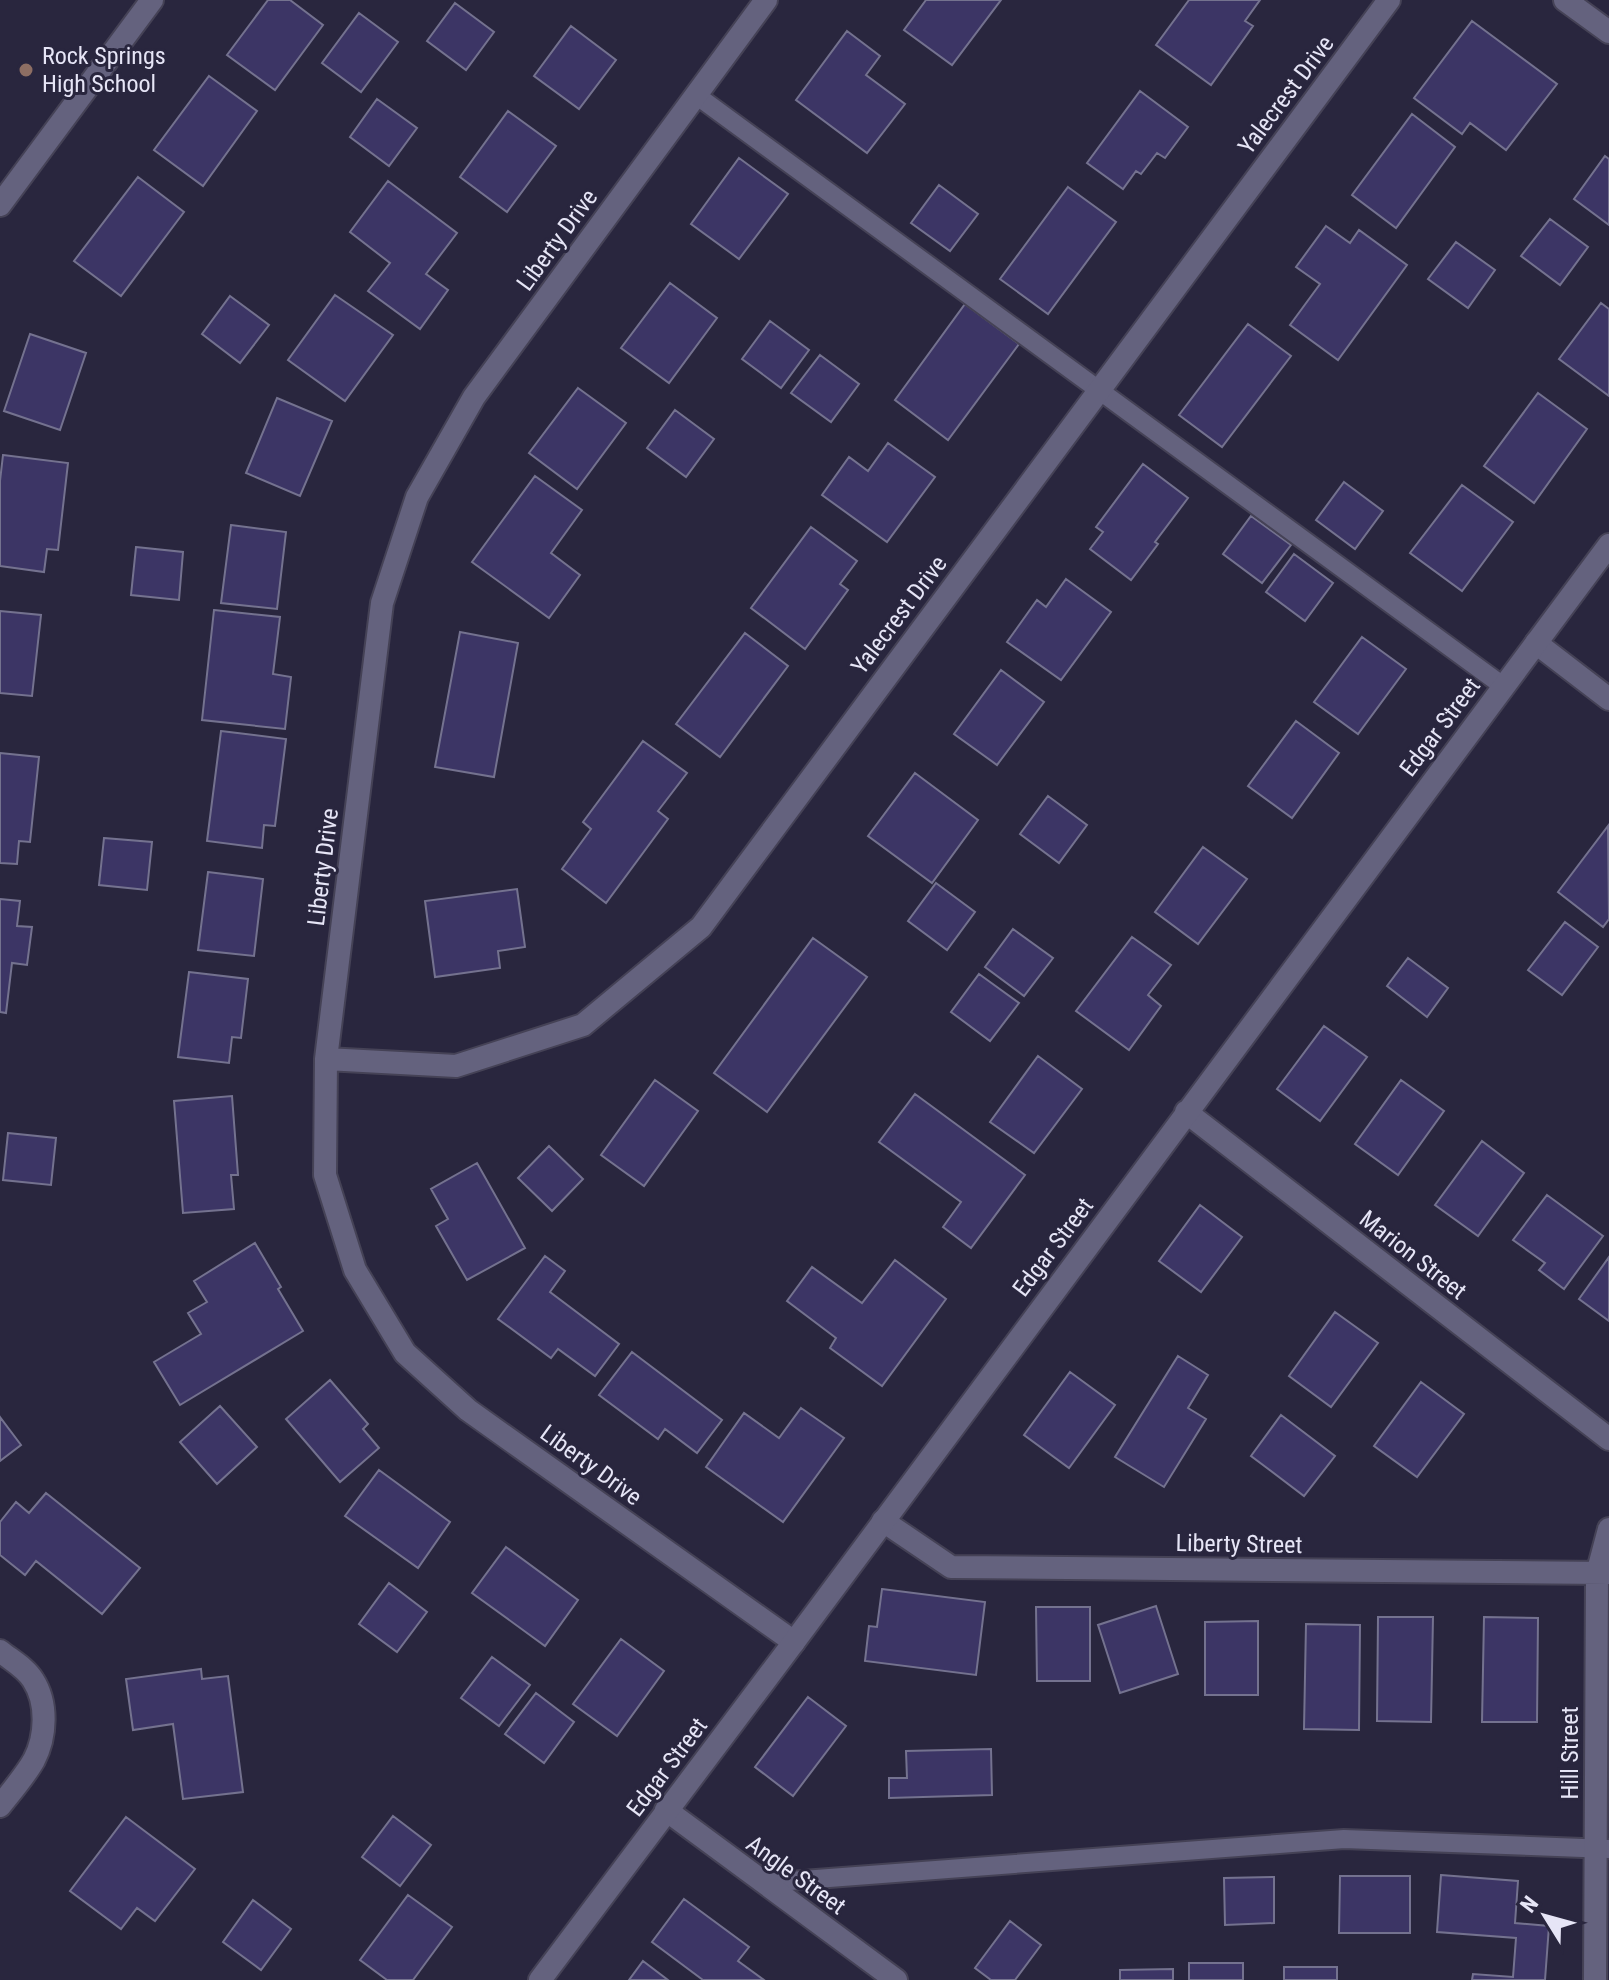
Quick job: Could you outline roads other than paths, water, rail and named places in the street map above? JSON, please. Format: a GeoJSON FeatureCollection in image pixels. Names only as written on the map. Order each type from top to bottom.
{"type":"FeatureCollection","features":[{"type":"Feature","properties":{"kind":"street"},"geometry":{"type":"LineString","coordinates":[[1,201],[152,0]]}},
{"type":"Feature","properties":{"kind":"street","name":"Liberty Drive"},"geometry":{"type":"LineString","coordinates":[[766,0],[474,397],[417,497],[382,603],[326,1059],[325,1175],[355,1270],[405,1353],[468,1410],[794,1642]]}},
{"type":"Feature","properties":{"kind":"street","name":"Yalecrest Drive"},"geometry":{"type":"LineString","coordinates":[[326,1059],[456,1066],[583,1025],[701,927],[1389,0]]}},
{"type":"Feature","properties":{"kind":"street"},"geometry":{"type":"LineString","coordinates":[[1565,0],[1609,32]]}},
{"type":"Feature","properties":{"kind":"street","name":"Edgar Street"},"geometry":{"type":"LineString","coordinates":[[540,1980],[1609,545]]}},
{"type":"Feature","properties":{"kind":"street"},"geometry":{"type":"LineString","coordinates":[[1536,643],[1609,699]]}},
{"type":"Feature","properties":{"kind":"street","name":"Marion Street"},"geometry":{"type":"LineString","coordinates":[[1186,1112],[1609,1439]]}},
{"type":"Feature","properties":{"kind":"street","name":"Liberty Street"},"geometry":{"type":"LineString","coordinates":[[883,1521],[951,1567],[1603,1574]]}},
{"type":"Feature","properties":{"kind":"street","name":"Hill Street"},"geometry":{"type":"LineString","coordinates":[[1595,1980],[1602,1848],[1603,1574],[1609,1529]]}},
{"type":"Feature","properties":{"kind":"street"},"geometry":{"type":"LineString","coordinates":[[0,1651],[34,1681],[42,1705],[43,1735],[33,1761],[0,1806]]}},
{"type":"Feature","properties":{"kind":"street","name":"Angle Street"},"geometry":{"type":"LineString","coordinates":[[666,1810],[883,1976]]}},
{"type":"Feature","properties":{"kind":"lane"},"geometry":{"type":"LineString","coordinates":[[130,29],[139,0]]}},
{"type":"Feature","properties":{"kind":"lane"},"geometry":{"type":"LineString","coordinates":[[696,95],[1503,686]]}},
{"type":"Feature","properties":{"kind":"lane"},"geometry":{"type":"LineString","coordinates":[[763,1883],[1344,1839],[1602,1848]]}},
{"type":"Feature","properties":{"kind":"place","name":"Rock Springs High School"},"geometry":{"type":"Point","coordinates":[26,70]}}]}
